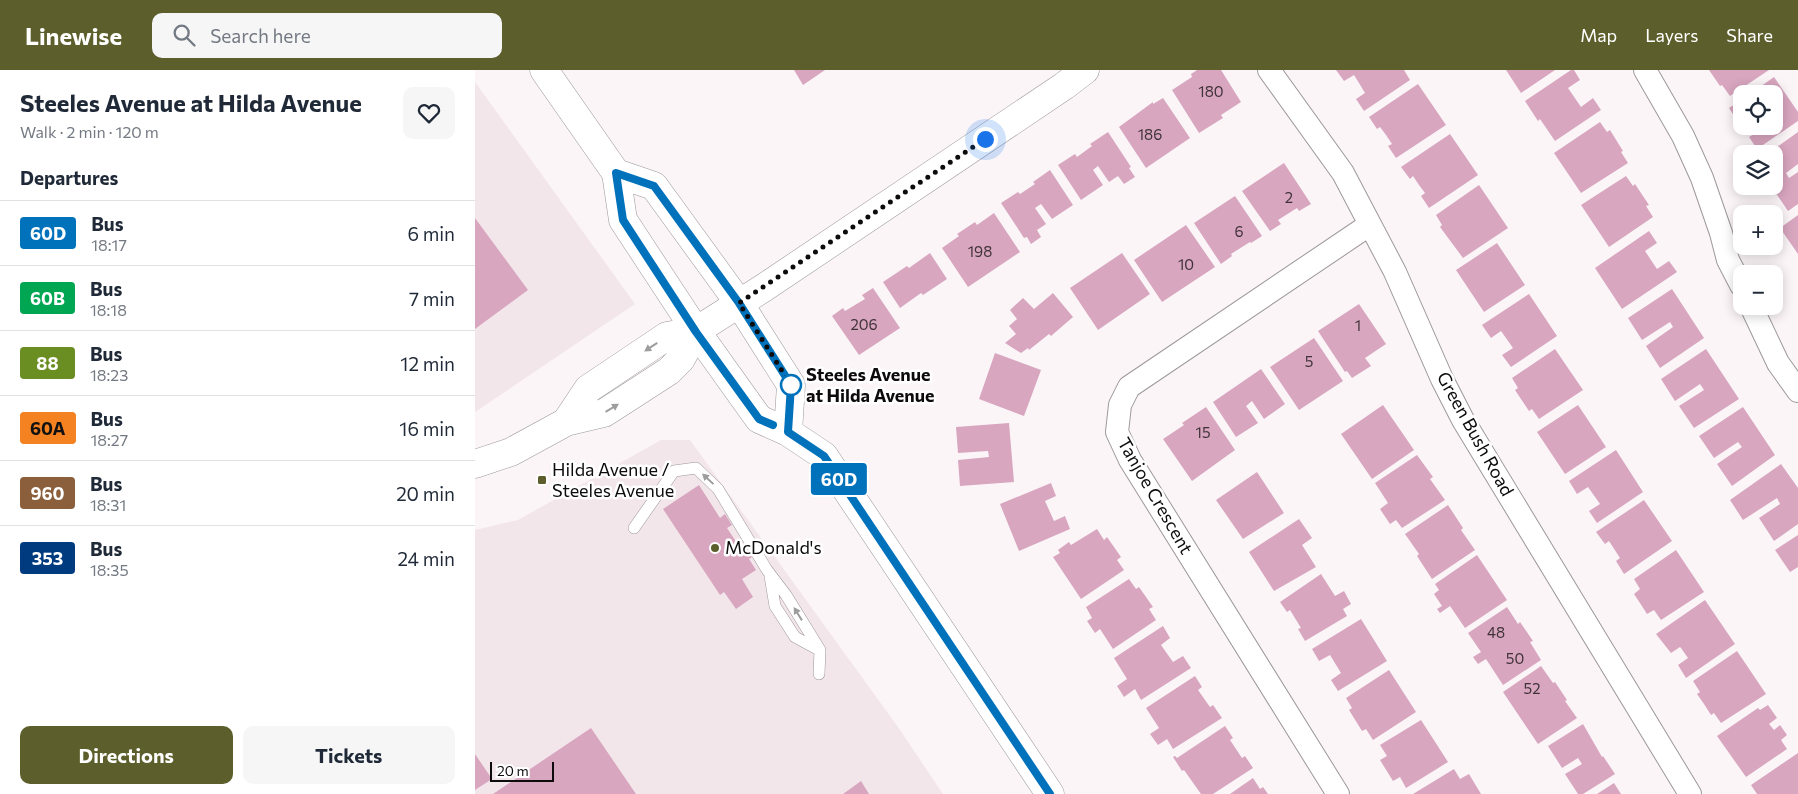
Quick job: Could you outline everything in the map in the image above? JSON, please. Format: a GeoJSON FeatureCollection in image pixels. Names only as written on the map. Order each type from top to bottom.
{"type":"FeatureCollection","features":[{"type":"Feature","properties":{"kind":"main road"},"geometry":{"type":"LineString","coordinates":[[544,70],[616,173],[623,220],[696,332],[759,419],[788,432],[824,456],[1050,794]]}},
{"type":"Feature","properties":{"kind":"main road"},"geometry":{"type":"LineString","coordinates":[[475,464],[511,452],[566,422],[604,413],[669,371],[681,359],[696,332],[1056,92],[1085,70]]}},
{"type":"Feature","properties":{"kind":"main road"},"geometry":{"type":"LineString","coordinates":[[616,173],[654,186],[739,303],[791,385],[788,432]]}},
{"type":"Feature","properties":{"kind":"street","name":"Green Bush Road"},"geometry":{"type":"LineString","coordinates":[[1269,70],[1343,173],[1395,272],[1442,379],[1463,420],[1690,794]]}},
{"type":"Feature","properties":{"kind":"street"},"geometry":{"type":"LineString","coordinates":[[1645,70],[1683,136],[1702,178],[1721,232],[1728,260],[1733,270]]}},
{"type":"Feature","properties":{"kind":"street","name":"Tanjoe Crescent"},"geometry":{"type":"LineString","coordinates":[[1338,794],[1130,460],[1117,432],[1120,405],[1129,386],[1369,225]]}},
{"type":"Feature","properties":{"kind":"street"},"geometry":{"type":"LineString","coordinates":[[1755,315],[1778,364],[1798,391]]}},
{"type":"Feature","properties":{"kind":"lane"},"geometry":{"type":"LineString","coordinates":[[634,528],[674,471],[696,468],[718,488],[769,574],[786,595],[820,650],[819,674]]}},
{"type":"Feature","properties":{"kind":"shaded area"},"geometry":{"type":"Polygon","coordinates":[[[475,82],[635,304],[475,412],[475,82]]]}},
{"type":"Feature","properties":{"kind":"shaded area"},"geometry":{"type":"Polygon","coordinates":[[[661,440],[690,440],[898,727],[943,794],[475,794],[475,530],[518,520],[661,440]]]}},
{"type":"Feature","properties":{"kind":"building"},"geometry":{"type":"Polygon","coordinates":[[[794,70],[825,70],[803,85],[794,70]]]}},
{"type":"Feature","properties":{"kind":"building"},"geometry":{"type":"Polygon","coordinates":[[[1197,70],[1221,70],[1241,102],[1221,115],[1223,118],[1199,133],[1172,90],[1192,77],[1191,74],[1197,70]]]}},
{"type":"Feature","properties":{"kind":"building"},"geometry":{"type":"Polygon","coordinates":[[[1336,70],[1404,70],[1410,80],[1364,111],[1356,99],[1365,93],[1354,75],[1344,81],[1336,70]]]}},
{"type":"Feature","properties":{"kind":"building"},"geometry":{"type":"Polygon","coordinates":[[[1506,70],[1555,70],[1521,93],[1506,70]]]}},
{"type":"Feature","properties":{"kind":"building"},"geometry":{"type":"Polygon","coordinates":[[[1571,70],[1574,70],[1580,80],[1568,88],[1581,107],[1593,98],[1601,110],[1555,141],[1540,119],[1538,121],[1525,101],[1571,70]]]}},
{"type":"Feature","properties":{"kind":"building"},"geometry":{"type":"Polygon","coordinates":[[[1709,70],[1769,70],[1746,85],[1733,85],[1733,94],[1730,96],[1722,85],[1720,86],[1709,70]]]}},
{"type":"Feature","properties":{"kind":"building"},"geometry":{"type":"Polygon","coordinates":[[[1774,77],[1779,85],[1763,85],[1774,77]]]}},
{"type":"Feature","properties":{"kind":"building"},"geometry":{"type":"Polygon","coordinates":[[[1418,84],[1446,125],[1396,158],[1388,146],[1392,144],[1380,127],[1377,129],[1369,117],[1418,84]]]}},
{"type":"Feature","properties":{"kind":"building"},"geometry":{"type":"Polygon","coordinates":[[[1783,90],[1798,112],[1798,121],[1783,131],[1783,90]]]}},
{"type":"Feature","properties":{"kind":"building"},"geometry":{"type":"Polygon","coordinates":[[[1163,98],[1190,138],[1146,168],[1119,127],[1153,102],[1153,104],[1163,98]]]}},
{"type":"Feature","properties":{"kind":"building"},"geometry":{"type":"Polygon","coordinates":[[[1733,105],[1733,114],[1729,108],[1733,105]]]}},
{"type":"Feature","properties":{"kind":"building"},"geometry":{"type":"Polygon","coordinates":[[[1600,122],[1607,132],[1610,130],[1628,163],[1581,193],[1554,153],[1600,122]]]}},
{"type":"Feature","properties":{"kind":"building"},"geometry":{"type":"Polygon","coordinates":[[[1108,132],[1131,167],[1129,168],[1135,177],[1124,184],[1118,176],[1109,182],[1098,166],[1093,170],[1103,185],[1081,200],[1058,165],[1075,154],[1077,157],[1092,146],[1090,144],[1108,132]]]}},
{"type":"Feature","properties":{"kind":"building"},"geometry":{"type":"Polygon","coordinates":[[[1798,132],[1798,164],[1786,173],[1789,178],[1798,172],[1798,204],[1788,211],[1777,195],[1783,195],[1783,145],[1780,145],[1798,132]]]}},
{"type":"Feature","properties":{"kind":"building"},"geometry":{"type":"Polygon","coordinates":[[[1450,134],[1478,175],[1429,208],[1421,196],[1425,193],[1413,176],[1410,179],[1401,167],[1450,134]]]}},
{"type":"Feature","properties":{"kind":"building"},"geometry":{"type":"Polygon","coordinates":[[[1752,135],[1778,135],[1763,145],[1754,145],[1749,137],[1752,135]]]}},
{"type":"Feature","properties":{"kind":"building"},"geometry":{"type":"Polygon","coordinates":[[[1284,163],[1311,204],[1299,211],[1297,208],[1278,220],[1281,224],[1270,231],[1242,191],[1284,163]]]}},
{"type":"Feature","properties":{"kind":"building"},"geometry":{"type":"Polygon","coordinates":[[[1050,170],[1073,205],[1052,219],[1041,204],[1035,208],[1046,224],[1037,230],[1041,237],[1031,244],[1027,237],[1024,238],[1001,203],[1035,184],[1033,182],[1050,170]]]}},
{"type":"Feature","properties":{"kind":"building"},"geometry":{"type":"Polygon","coordinates":[[[1626,176],[1633,186],[1635,184],[1649,205],[1646,206],[1653,217],[1609,247],[1581,205],[1626,176]]]}},
{"type":"Feature","properties":{"kind":"building"},"geometry":{"type":"Polygon","coordinates":[[[1479,185],[1508,228],[1463,258],[1440,227],[1442,225],[1436,215],[1479,185]]]}},
{"type":"Feature","properties":{"kind":"building"},"geometry":{"type":"Polygon","coordinates":[[[1235,196],[1262,236],[1231,254],[1232,256],[1221,264],[1194,223],[1235,196]]]}},
{"type":"Feature","properties":{"kind":"building"},"geometry":{"type":"Polygon","coordinates":[[[994,213],[1020,252],[968,287],[942,248],[959,236],[957,234],[975,222],[977,225],[994,213]]]}},
{"type":"Feature","properties":{"kind":"building"},"geometry":{"type":"Polygon","coordinates":[[[1798,215],[1798,254],[1783,232],[1783,226],[1798,215]]]}},
{"type":"Feature","properties":{"kind":"building"},"geometry":{"type":"Polygon","coordinates":[[[475,218],[528,290],[475,329],[475,218]]]}},
{"type":"Feature","properties":{"kind":"building"},"geometry":{"type":"Polygon","coordinates":[[[1186,225],[1215,267],[1162,302],[1134,260],[1186,225]]]}},
{"type":"Feature","properties":{"kind":"building"},"geometry":{"type":"Polygon","coordinates":[[[1649,231],[1657,243],[1645,251],[1657,269],[1669,261],[1677,272],[1622,309],[1595,268],[1649,231]]]}},
{"type":"Feature","properties":{"kind":"building"},"geometry":{"type":"Polygon","coordinates":[[[1497,243],[1525,285],[1484,312],[1456,270],[1497,243]]]}},
{"type":"Feature","properties":{"kind":"building"},"geometry":{"type":"Polygon","coordinates":[[[930,253],[947,279],[923,295],[921,293],[900,308],[883,282],[907,266],[909,268],[930,253]]]}},
{"type":"Feature","properties":{"kind":"building"},"geometry":{"type":"Polygon","coordinates":[[[1122,253],[1150,294],[1098,330],[1070,288],[1122,253]]]}},
{"type":"Feature","properties":{"kind":"building"},"geometry":{"type":"Polygon","coordinates":[[[873,288],[900,328],[859,355],[832,316],[843,308],[845,311],[865,299],[862,295],[873,288]]]}},
{"type":"Feature","properties":{"kind":"building"},"geometry":{"type":"Polygon","coordinates":[[[1672,289],[1704,338],[1660,368],[1646,346],[1673,327],[1670,322],[1642,340],[1628,318],[1672,289]]]}},
{"type":"Feature","properties":{"kind":"building"},"geometry":{"type":"Polygon","coordinates":[[[1053,293],[1073,317],[1051,336],[1049,334],[1029,350],[1028,348],[1021,353],[1005,343],[1016,334],[1009,326],[1017,319],[1010,310],[1023,298],[1034,309],[1053,293]]]}},
{"type":"Feature","properties":{"kind":"building"},"geometry":{"type":"Polygon","coordinates":[[[1529,294],[1557,336],[1511,367],[1502,355],[1513,348],[1501,331],[1491,338],[1482,325],[1529,294]]]}},
{"type":"Feature","properties":{"kind":"building"},"geometry":{"type":"Polygon","coordinates":[[[1359,304],[1386,344],[1365,358],[1371,366],[1352,378],[1347,371],[1345,372],[1318,331],[1359,304]]]}},
{"type":"Feature","properties":{"kind":"building"},"geometry":{"type":"Polygon","coordinates":[[[1314,338],[1343,381],[1299,410],[1270,367],[1314,338]]]}},
{"type":"Feature","properties":{"kind":"building"},"geometry":{"type":"Polygon","coordinates":[[[1555,349],[1583,390],[1539,419],[1532,409],[1529,411],[1515,390],[1518,388],[1512,378],[1555,349]]]}},
{"type":"Feature","properties":{"kind":"building"},"geometry":{"type":"Polygon","coordinates":[[[1706,349],[1739,399],[1694,428],[1679,406],[1704,390],[1700,384],[1675,401],[1661,379],[1706,349]]]}},
{"type":"Feature","properties":{"kind":"building"},"geometry":{"type":"Polygon","coordinates":[[[995,353],[1041,370],[1024,416],[979,399],[995,353]]]}},
{"type":"Feature","properties":{"kind":"building"},"geometry":{"type":"Polygon","coordinates":[[[1261,369],[1285,404],[1264,419],[1252,401],[1246,406],[1258,423],[1236,437],[1213,402],[1261,369]]]}},
{"type":"Feature","properties":{"kind":"building"},"geometry":{"type":"Polygon","coordinates":[[[1383,405],[1414,450],[1372,479],[1341,434],[1383,405]]]}},
{"type":"Feature","properties":{"kind":"building"},"geometry":{"type":"Polygon","coordinates":[[[1578,405],[1606,447],[1565,474],[1537,432],[1578,405]]]}},
{"type":"Feature","properties":{"kind":"building"},"geometry":{"type":"Polygon","coordinates":[[[1206,407],[1235,450],[1192,481],[1163,439],[1206,407]]]}},
{"type":"Feature","properties":{"kind":"building"},"geometry":{"type":"Polygon","coordinates":[[[1743,407],[1775,455],[1732,486],[1717,464],[1742,447],[1738,442],[1714,458],[1699,436],[1743,407]]]}},
{"type":"Feature","properties":{"kind":"building"},"geometry":{"type":"Polygon","coordinates":[[[1009,423],[1014,482],[960,486],[958,460],[989,457],[988,451],[958,453],[956,427],[1009,423]]]}},
{"type":"Feature","properties":{"kind":"building"},"geometry":{"type":"Polygon","coordinates":[[[1616,450],[1643,492],[1597,523],[1589,511],[1600,504],[1588,487],[1577,494],[1569,481],[1616,450]]]}},
{"type":"Feature","properties":{"kind":"building"},"geometry":{"type":"Polygon","coordinates":[[[1417,455],[1433,477],[1430,479],[1445,500],[1402,528],[1396,520],[1390,524],[1380,509],[1388,503],[1375,483],[1417,455]]]}},
{"type":"Feature","properties":{"kind":"building"},"geometry":{"type":"Polygon","coordinates":[[[1781,464],[1798,488],[1798,524],[1774,541],[1759,518],[1780,504],[1777,498],[1743,520],[1730,500],[1781,464]]]}},
{"type":"Feature","properties":{"kind":"building"},"geometry":{"type":"Polygon","coordinates":[[[1257,472],[1284,513],[1243,539],[1216,500],[1257,472]]]}},
{"type":"Feature","properties":{"kind":"building"},"geometry":{"type":"Polygon","coordinates":[[[1051,483],[1056,496],[1045,501],[1054,521],[1065,516],[1070,529],[1019,551],[1000,504],[1051,483]]]}},
{"type":"Feature","properties":{"kind":"building","name":"McDonald's"},"geometry":{"type":"Polygon","coordinates":[[[699,485],[720,518],[725,514],[732,525],[727,528],[741,549],[745,547],[752,557],[749,559],[756,570],[742,579],[753,597],[736,609],[724,592],[720,595],[663,509],[699,485]]]}},
{"type":"Feature","properties":{"kind":"building"},"geometry":{"type":"Polygon","coordinates":[[[1644,500],[1672,541],[1624,574],[1616,561],[1620,558],[1609,541],[1605,544],[1596,532],[1644,500]]]}},
{"type":"Feature","properties":{"kind":"building"},"geometry":{"type":"Polygon","coordinates":[[[1448,505],[1463,528],[1461,530],[1475,550],[1432,579],[1417,556],[1419,554],[1405,534],[1448,505]]]}},
{"type":"Feature","properties":{"kind":"building"},"geometry":{"type":"Polygon","coordinates":[[[1299,519],[1312,538],[1302,545],[1316,567],[1274,591],[1249,552],[1299,519]]]}},
{"type":"Feature","properties":{"kind":"building"},"geometry":{"type":"Polygon","coordinates":[[[1097,529],[1104,540],[1107,537],[1121,557],[1117,560],[1124,570],[1081,599],[1053,557],[1060,553],[1058,550],[1069,542],[1071,545],[1097,529]]]}},
{"type":"Feature","properties":{"kind":"building"},"geometry":{"type":"Polygon","coordinates":[[[1798,535],[1798,567],[1790,572],[1775,550],[1798,535]]]}},
{"type":"Feature","properties":{"kind":"building"},"geometry":{"type":"Polygon","coordinates":[[[1676,550],[1704,592],[1661,620],[1654,610],[1647,614],[1634,594],[1640,589],[1634,579],[1676,550]]]}},
{"type":"Feature","properties":{"kind":"building"},"geometry":{"type":"Polygon","coordinates":[[[1477,555],[1507,600],[1465,628],[1450,606],[1440,613],[1437,609],[1442,606],[1434,594],[1439,590],[1435,584],[1477,555]]]}},
{"type":"Feature","properties":{"kind":"building"},"geometry":{"type":"Polygon","coordinates":[[[1321,574],[1335,596],[1344,591],[1351,604],[1343,609],[1347,616],[1305,641],[1298,629],[1301,628],[1290,610],[1287,612],[1280,602],[1321,574]]]}},
{"type":"Feature","properties":{"kind":"building"},"geometry":{"type":"Polygon","coordinates":[[[1129,579],[1136,589],[1139,587],[1153,607],[1149,609],[1156,620],[1113,649],[1100,629],[1095,633],[1087,621],[1092,618],[1086,607],[1129,579]]]}},
{"type":"Feature","properties":{"kind":"building"},"geometry":{"type":"Polygon","coordinates":[[[1705,600],[1735,644],[1686,678],[1678,665],[1688,658],[1680,647],[1671,653],[1656,634],[1705,600]]]}},
{"type":"Feature","properties":{"kind":"building"},"geometry":{"type":"Polygon","coordinates":[[[1507,607],[1518,624],[1520,622],[1533,641],[1530,642],[1541,660],[1503,685],[1486,659],[1478,664],[1473,657],[1481,652],[1468,633],[1507,607]]]}},
{"type":"Feature","properties":{"kind":"building"},"geometry":{"type":"Polygon","coordinates":[[[1361,619],[1387,661],[1338,691],[1331,680],[1341,673],[1330,655],[1319,661],[1312,649],[1361,619]]]}},
{"type":"Feature","properties":{"kind":"building"},"geometry":{"type":"Polygon","coordinates":[[[1163,626],[1170,638],[1161,645],[1173,662],[1183,656],[1191,668],[1141,700],[1135,689],[1124,697],[1117,686],[1127,679],[1114,658],[1163,626]]]}},
{"type":"Feature","properties":{"kind":"building"},"geometry":{"type":"Polygon","coordinates":[[[1737,651],[1766,694],[1721,723],[1714,713],[1711,715],[1697,694],[1700,692],[1693,681],[1737,651]]]}},
{"type":"Feature","properties":{"kind":"building"},"geometry":{"type":"Polygon","coordinates":[[[1541,666],[1553,683],[1555,682],[1577,718],[1538,744],[1503,692],[1541,666]]]}},
{"type":"Feature","properties":{"kind":"building"},"geometry":{"type":"Polygon","coordinates":[[[1389,670],[1416,712],[1373,740],[1366,729],[1362,731],[1349,710],[1352,708],[1346,698],[1389,670]]]}},
{"type":"Feature","properties":{"kind":"building"},"geometry":{"type":"Polygon","coordinates":[[[1195,676],[1202,687],[1198,690],[1210,707],[1213,705],[1222,718],[1173,749],[1167,739],[1158,745],[1150,734],[1159,728],[1146,708],[1195,676]]]}},
{"type":"Feature","properties":{"kind":"building"},"geometry":{"type":"Polygon","coordinates":[[[1768,705],[1777,718],[1769,724],[1774,730],[1780,725],[1787,735],[1781,740],[1787,749],[1746,777],[1717,736],[1758,708],[1760,710],[1768,705]]]}},
{"type":"Feature","properties":{"kind":"building"},"geometry":{"type":"Polygon","coordinates":[[[1421,720],[1448,762],[1406,788],[1400,777],[1393,781],[1380,760],[1387,756],[1380,745],[1421,720]]]}},
{"type":"Feature","properties":{"kind":"building"},"geometry":{"type":"Polygon","coordinates":[[[1583,724],[1602,757],[1615,774],[1583,794],[1578,794],[1565,774],[1582,764],[1578,758],[1562,768],[1548,746],[1583,724]]]}},
{"type":"Feature","properties":{"kind":"building"},"geometry":{"type":"Polygon","coordinates":[[[1225,726],[1233,738],[1230,740],[1242,758],[1245,756],[1253,768],[1213,794],[1201,794],[1173,757],[1177,758],[1225,726]]]}},
{"type":"Feature","properties":{"kind":"building"},"geometry":{"type":"Polygon","coordinates":[[[591,728],[636,794],[493,794],[591,728]]]}},
{"type":"Feature","properties":{"kind":"building"},"geometry":{"type":"Polygon","coordinates":[[[1798,753],[1798,794],[1757,794],[1751,785],[1798,753]]]}},
{"type":"Feature","properties":{"kind":"building"},"geometry":{"type":"Polygon","coordinates":[[[475,754],[492,779],[475,790],[475,754]]]}},
{"type":"Feature","properties":{"kind":"building"},"geometry":{"type":"Polygon","coordinates":[[[1454,769],[1460,779],[1469,774],[1481,794],[1413,794],[1454,769]]]}},
{"type":"Feature","properties":{"kind":"building"},"geometry":{"type":"Polygon","coordinates":[[[1253,778],[1260,789],[1263,787],[1268,794],[1230,794],[1253,778]]]}},
{"type":"Feature","properties":{"kind":"building"},"geometry":{"type":"Polygon","coordinates":[[[861,781],[869,794],[843,794],[861,781]]]}},
{"type":"Feature","properties":{"kind":"building"},"geometry":{"type":"Polygon","coordinates":[[[1614,783],[1621,794],[1597,794],[1614,783]]]}},
{"type":"Feature","properties":{"kind":"bus line","name":"60D"},"geometry":{"type":"LineString","coordinates":[[773,425],[759,419],[676,303],[623,220],[616,173],[654,186],[739,303],[791,385],[788,432],[824,456],[1050,794]]}},
{"type":"Feature","properties":{"kind":"place","name":"Steeles Avenue at Hilda Avenue"},"geometry":{"type":"Point","coordinates":[791,385]}},
{"type":"Feature","properties":{"kind":"place","name":"Hilda Avenue / Steeles Avenue"},"geometry":{"type":"Point","coordinates":[542,480]}},
{"type":"Feature","properties":{"kind":"place","name":"McDonald's"},"geometry":{"type":"Point","coordinates":[715,548]}},
{"type":"Feature","properties":{"kind":"route"},"geometry":{"type":"LineString","coordinates":[[791,385],[739,303],[985,139]]}}]}
